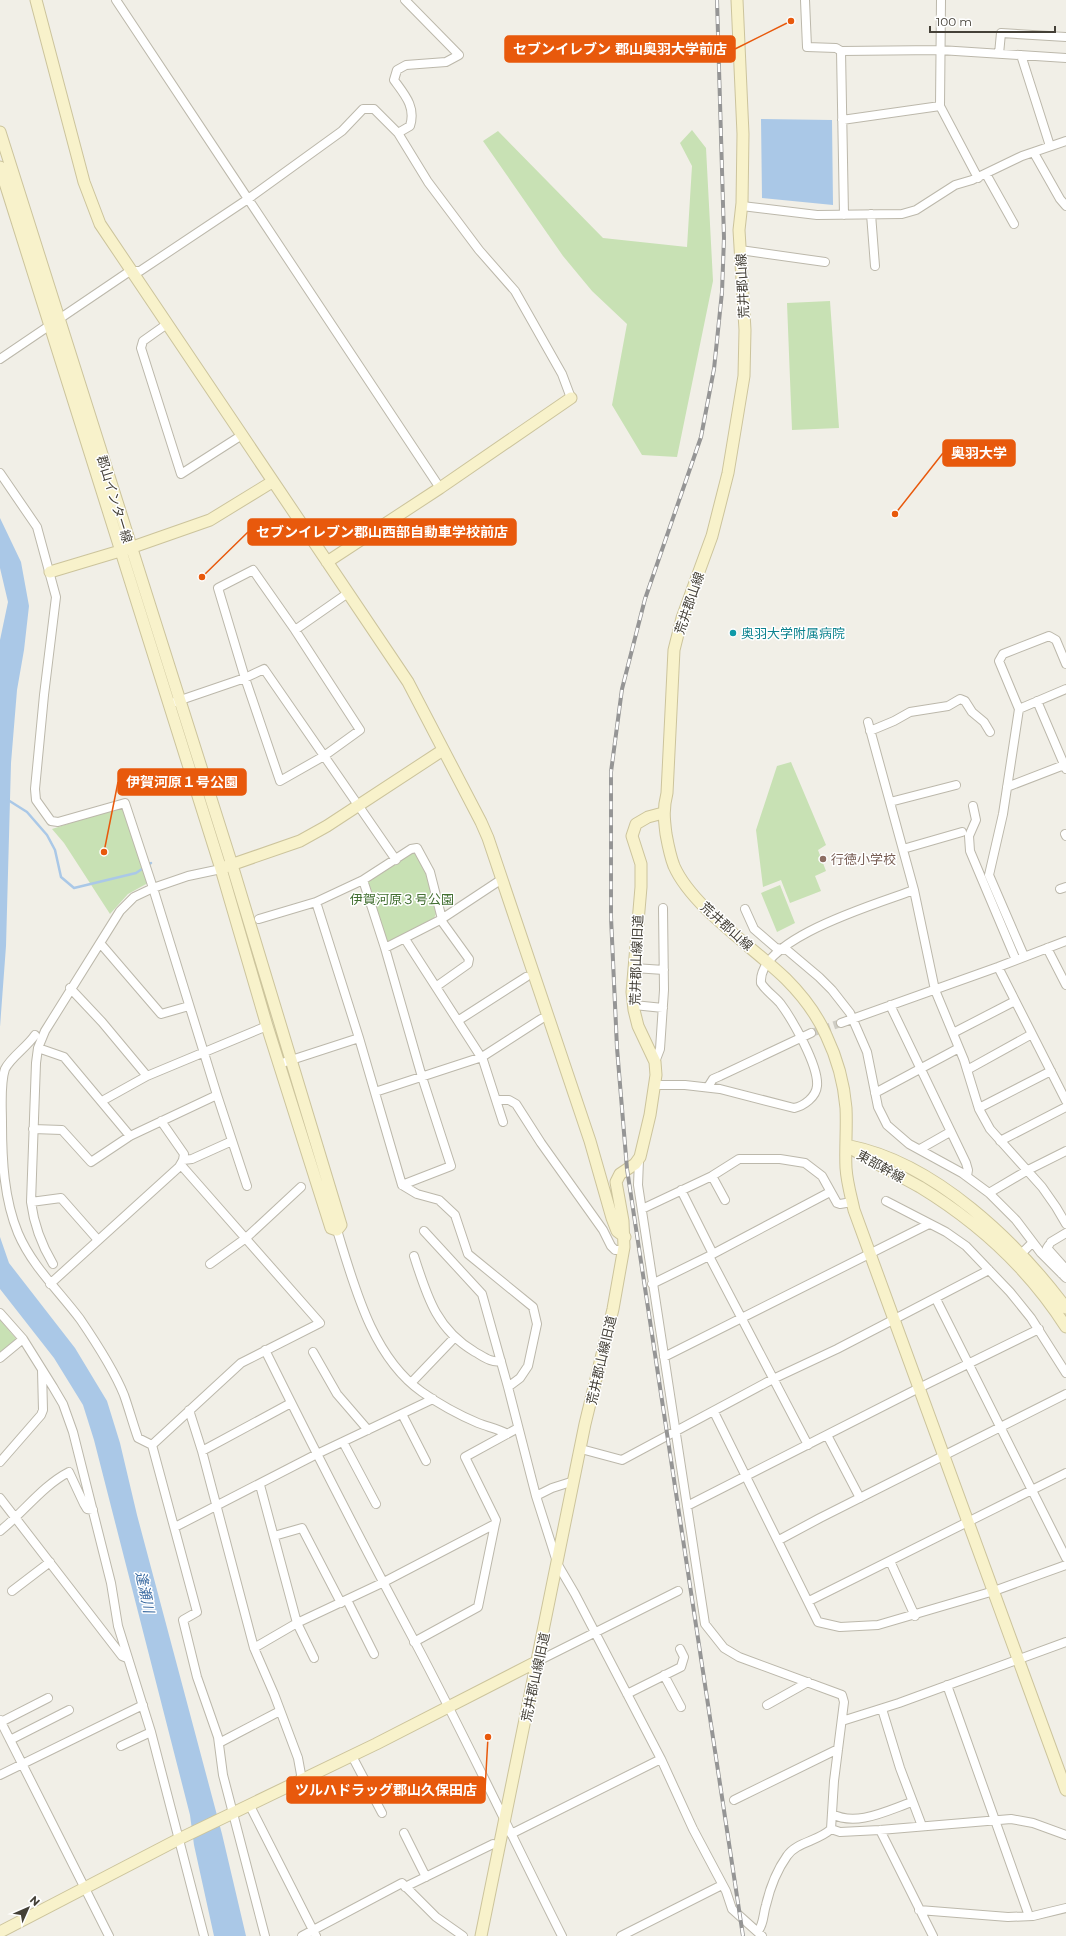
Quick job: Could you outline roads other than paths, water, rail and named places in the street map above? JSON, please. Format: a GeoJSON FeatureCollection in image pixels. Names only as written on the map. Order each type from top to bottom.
{"type":"FeatureCollection","features":[{"type":"Feature","properties":{"kind":"street"},"geometry":{"type":"LineString","coordinates":[[36,0],[90,201],[100,224],[130,271],[408,682],[481,822],[543,996],[588,1134],[612,1218],[617,1231],[625,1237]]}},
{"type":"Feature","properties":{"kind":"street"},"geometry":{"type":"LineString","coordinates":[[116,0],[440,488]]}},
{"type":"Feature","properties":{"kind":"street"},"geometry":{"type":"LineString","coordinates":[[398,133],[410,126],[412,117],[406,96],[394,80],[397,70],[406,65],[446,62],[459,55],[405,0]]}},
{"type":"Feature","properties":{"kind":"street","name":"荒井郡山線"},"geometry":{"type":"LineString","coordinates":[[737,0],[743,134],[740,250],[745,330],[744,376],[740,408],[728,473],[712,536],[682,618],[674,650],[667,792],[663,813],[668,849],[674,867],[686,886],[717,918],[768,963],[804,999],[827,1036],[836,1061],[846,1108],[846,1168],[852,1202],[1066,1790]]}},
{"type":"Feature","properties":{"kind":"street"},"geometry":{"type":"LineString","coordinates":[[805,0],[807,47],[836,48],[841,51],[940,50],[1066,58]]}},
{"type":"Feature","properties":{"kind":"street"},"geometry":{"type":"LineString","coordinates":[[941,0],[940,106],[978,178]]}},
{"type":"Feature","properties":{"kind":"street"},"geometry":{"type":"LineString","coordinates":[[999,54],[1001,33],[1066,37]]}},
{"type":"Feature","properties":{"kind":"street"},"geometry":{"type":"LineString","coordinates":[[841,51],[844,215]]}},
{"type":"Feature","properties":{"kind":"street"},"geometry":{"type":"LineString","coordinates":[[1021,55],[1050,146]]}},
{"type":"Feature","properties":{"kind":"street"},"geometry":{"type":"LineString","coordinates":[[842,120],[940,106]]}},
{"type":"Feature","properties":{"kind":"street"},"geometry":{"type":"LineString","coordinates":[[0,359],[130,271],[140,271],[248,199],[342,131],[363,109],[374,109],[398,133],[428,182],[479,250],[515,291],[562,374],[571,398],[440,488],[327,562]]}},
{"type":"Feature","properties":{"kind":"street","name":"郡山インター線"},"geometry":{"type":"LineString","coordinates":[[0,132],[60,318],[125,549],[174,702],[232,865],[341,1225],[337,1230]]}},
{"type":"Feature","properties":{"kind":"street"},"geometry":{"type":"LineString","coordinates":[[742,206],[816,215],[896,214],[910,212],[923,206],[949,188],[978,178],[1015,159],[1066,141]]}},
{"type":"Feature","properties":{"kind":"street"},"geometry":{"type":"LineString","coordinates":[[1034,153],[1060,199],[1066,206]]}},
{"type":"Feature","properties":{"kind":"street"},"geometry":{"type":"LineString","coordinates":[[0,167],[50,325],[125,549]]}},
{"type":"Feature","properties":{"kind":"street"},"geometry":{"type":"LineString","coordinates":[[986,174],[1014,224]]}},
{"type":"Feature","properties":{"kind":"street"},"geometry":{"type":"LineString","coordinates":[[871,214],[875,266]]}},
{"type":"Feature","properties":{"kind":"street"},"geometry":{"type":"LineString","coordinates":[[740,250],[825,262]]}},
{"type":"Feature","properties":{"kind":"street"},"geometry":{"type":"LineString","coordinates":[[167,324],[143,341],[141,348],[181,474],[242,435]]}},
{"type":"Feature","properties":{"kind":"street"},"geometry":{"type":"LineString","coordinates":[[0,473],[37,527],[56,598],[43,701],[35,789],[36,800],[51,821],[58,822],[125,803],[153,888],[203,1052],[247,1186]]}},
{"type":"Feature","properties":{"kind":"street"},"geometry":{"type":"LineString","coordinates":[[50,572],[125,549],[210,520],[272,482]]}},
{"type":"Feature","properties":{"kind":"street"},"geometry":{"type":"LineString","coordinates":[[253,570],[360,730],[324,756],[280,781],[245,678],[218,588],[253,570]]}},
{"type":"Feature","properties":{"kind":"street"},"geometry":{"type":"LineString","coordinates":[[294,630],[348,593]]}},
{"type":"Feature","properties":{"kind":"street"},"geometry":{"type":"LineString","coordinates":[[1024,956],[988,875],[1003,814],[1019,710],[1000,663],[1002,656],[1050,636],[1057,641],[1066,664]]}},
{"type":"Feature","properties":{"kind":"street"},"geometry":{"type":"LineString","coordinates":[[396,860],[264,669],[245,678],[174,702],[267,1026],[331,1228],[337,1230],[360,1303],[374,1332],[391,1360],[411,1383],[433,1399],[477,1422],[507,1434]]}},
{"type":"Feature","properties":{"kind":"street"},"geometry":{"type":"LineString","coordinates":[[1019,710],[1066,689]]}},
{"type":"Feature","properties":{"kind":"street"},"geometry":{"type":"LineString","coordinates":[[870,731],[894,721],[910,712],[945,707],[960,699],[966,701],[972,712],[984,722],[990,732]]}},
{"type":"Feature","properties":{"kind":"street"},"geometry":{"type":"LineString","coordinates":[[1007,787],[1065,767],[1037,701]]}},
{"type":"Feature","properties":{"kind":"street"},"geometry":{"type":"LineString","coordinates":[[868,722],[914,890],[935,990],[959,1048],[979,1108],[985,1121],[1000,1141],[1028,1170],[1051,1199],[1066,1224]]}},
{"type":"Feature","properties":{"kind":"street"},"geometry":{"type":"LineString","coordinates":[[53,1264],[44,1250],[38,1234],[31,1202],[34,1089],[38,1048],[44,1031],[114,919],[129,901],[140,893],[188,876],[221,869],[300,841],[359,807],[443,750]]}},
{"type":"Feature","properties":{"kind":"street"},"geometry":{"type":"LineString","coordinates":[[890,802],[956,785]]}},
{"type":"Feature","properties":{"kind":"street"},"geometry":{"type":"LineString","coordinates":[[973,806],[976,820],[969,836],[970,851],[1016,960]]}},
{"type":"Feature","properties":{"kind":"street","name":"荒井郡山線旧道"},"geometry":{"type":"LineString","coordinates":[[481,1936],[558,1566],[585,1424],[613,1309],[625,1237],[616,1182],[620,1174],[639,1160],[645,1139],[655,1085],[655,1062],[638,1026],[634,1005],[634,968],[641,887],[641,864],[632,836],[636,824],[648,817],[663,813]]}},
{"type":"Feature","properties":{"kind":"street"},"geometry":{"type":"LineString","coordinates":[[903,849],[962,832]]}},
{"type":"Feature","properties":{"kind":"street"},"geometry":{"type":"LineString","coordinates":[[259,919],[316,902],[363,880],[411,849],[418,849],[430,872],[442,919],[468,959],[468,964],[437,986]]}},
{"type":"Feature","properties":{"kind":"street"},"geometry":{"type":"LineString","coordinates":[[386,948],[442,919],[502,879]]}},
{"type":"Feature","properties":{"kind":"street"},"geometry":{"type":"LineString","coordinates":[[363,880],[386,948],[422,1077],[451,1166],[402,1185]]}},
{"type":"Feature","properties":{"kind":"street"},"geometry":{"type":"LineString","coordinates":[[655,1085],[708,1087],[794,1108],[803,1105],[812,1097],[817,1086],[814,1069],[802,1037],[780,1003],[762,983],[762,970],[790,941],[812,930],[914,890]]}},
{"type":"Feature","properties":{"kind":"street"},"geometry":{"type":"LineString","coordinates":[[316,902],[359,1038],[402,1185],[417,1194],[440,1200],[455,1215],[468,1254],[533,1307],[537,1324],[528,1366],[520,1378],[508,1387]]}},
{"type":"Feature","properties":{"kind":"street"},"geometry":{"type":"LineString","coordinates":[[655,1062],[660,1049],[663,1008],[663,908]]}},
{"type":"Feature","properties":{"kind":"street"},"geometry":{"type":"LineString","coordinates":[[745,909],[752,926],[776,948],[787,950],[826,984],[853,1018],[869,1058],[878,1107],[887,1125],[899,1137],[967,1176],[989,1192],[1016,1220],[1032,1243],[1064,1276]]}},
{"type":"Feature","properties":{"kind":"street"},"geometry":{"type":"LineString","coordinates":[[405,939],[482,1057],[503,1122]]}},
{"type":"Feature","properties":{"kind":"street"},"geometry":{"type":"LineString","coordinates":[[841,1023],[1066,941]]}},
{"type":"Feature","properties":{"kind":"street"},"geometry":{"type":"LineString","coordinates":[[100,943],[161,1014],[189,1006]]}},
{"type":"Feature","properties":{"kind":"street"},"geometry":{"type":"LineString","coordinates":[[1047,948],[1066,985]]}},
{"type":"Feature","properties":{"kind":"street"},"geometry":{"type":"LineString","coordinates":[[998,967],[1066,1101]]}},
{"type":"Feature","properties":{"kind":"street"},"geometry":{"type":"LineString","coordinates":[[634,968],[664,970]]}},
{"type":"Feature","properties":{"kind":"street"},"geometry":{"type":"LineString","coordinates":[[458,1020],[526,977]]}},
{"type":"Feature","properties":{"kind":"street"},"geometry":{"type":"LineString","coordinates":[[70,988],[102,1022],[148,1076]]}},
{"type":"Feature","properties":{"kind":"street"},"geometry":{"type":"LineString","coordinates":[[953,1033],[1015,1001]]}},
{"type":"Feature","properties":{"kind":"street"},"geometry":{"type":"LineString","coordinates":[[634,1005],[663,1008]]}},
{"type":"Feature","properties":{"kind":"street"},"geometry":{"type":"LineString","coordinates":[[890,1005],[968,1168],[967,1176]]}},
{"type":"Feature","properties":{"kind":"street"},"geometry":{"type":"LineString","coordinates":[[375,1092],[482,1057],[541,1019]]}},
{"type":"Feature","properties":{"kind":"street"},"geometry":{"type":"LineString","coordinates":[[102,1102],[148,1076],[267,1026]]}},
{"type":"Feature","properties":{"kind":"street"},"geometry":{"type":"LineString","coordinates":[[708,1087],[713,1079],[811,1033]]}},
{"type":"Feature","properties":{"kind":"street"},"geometry":{"type":"LineString","coordinates":[[967,1070],[1032,1034]]}},
{"type":"Feature","properties":{"kind":"street"},"geometry":{"type":"LineString","coordinates":[[35,1035],[5,1070],[2,1083],[2,1174],[9,1204],[18,1232],[50,1284],[80,1319],[106,1362],[123,1394],[138,1438],[152,1445],[197,1612],[183,1620],[197,1677],[219,1743],[223,1775],[265,1936]]}},
{"type":"Feature","properties":{"kind":"street"},"geometry":{"type":"LineString","coordinates":[[279,1064],[359,1038]]}},
{"type":"Feature","properties":{"kind":"street"},"geometry":{"type":"LineString","coordinates":[[38,1048],[64,1057],[130,1136]]}},
{"type":"Feature","properties":{"kind":"street"},"geometry":{"type":"LineString","coordinates":[[875,1093],[920,1067],[959,1048]]}},
{"type":"Feature","properties":{"kind":"street"},"geometry":{"type":"LineString","coordinates":[[979,1108],[1051,1071]]}},
{"type":"Feature","properties":{"kind":"street"},"geometry":{"type":"LineString","coordinates":[[33,1129],[62,1130],[91,1162],[130,1136],[217,1095]]}},
{"type":"Feature","properties":{"kind":"street"},"geometry":{"type":"LineString","coordinates":[[496,1100],[509,1100],[516,1104],[603,1230],[611,1246],[615,1250],[623,1250]]}},
{"type":"Feature","properties":{"kind":"street"},"geometry":{"type":"LineString","coordinates":[[1000,1141],[1066,1107]]}},
{"type":"Feature","properties":{"kind":"street"},"geometry":{"type":"LineString","coordinates":[[161,1121],[184,1154],[182,1163]]}},
{"type":"Feature","properties":{"kind":"street"},"geometry":{"type":"LineString","coordinates":[[920,1149],[950,1132]]}},
{"type":"Feature","properties":{"kind":"street"},"geometry":{"type":"LineString","coordinates":[[50,1284],[182,1163],[232,1141]]}},
{"type":"Feature","properties":{"kind":"street","name":"東部幹線"},"geometry":{"type":"LineString","coordinates":[[846,1146],[871,1150],[939,1186],[986,1221],[1022,1253],[1066,1308]]}},
{"type":"Feature","properties":{"kind":"street","name":"東部幹線"},"geometry":{"type":"LineString","coordinates":[[846,1146],[870,1161],[921,1188],[987,1234],[1045,1296],[1066,1327]]}},
{"type":"Feature","properties":{"kind":"street"},"geometry":{"type":"LineString","coordinates":[[989,1192],[1066,1151]]}},
{"type":"Feature","properties":{"kind":"street"},"geometry":{"type":"LineString","coordinates":[[642,1209],[712,1176],[739,1159],[780,1159],[805,1163],[822,1176],[838,1204],[852,1202]]}},
{"type":"Feature","properties":{"kind":"street"},"geometry":{"type":"LineString","coordinates":[[639,1160],[638,1185],[652,1284],[705,1624],[724,1648],[739,1657],[842,1695],[844,1702],[834,1781],[831,1829]]}},
{"type":"Feature","properties":{"kind":"street"},"geometry":{"type":"LineString","coordinates":[[152,1445],[241,1363],[320,1323],[182,1163]]}},
{"type":"Feature","properties":{"kind":"street"},"geometry":{"type":"LineString","coordinates":[[712,1176],[725,1200]]}},
{"type":"Feature","properties":{"kind":"street"},"geometry":{"type":"LineString","coordinates":[[210,1264],[246,1238],[300,1187]]}},
{"type":"Feature","properties":{"kind":"street"},"geometry":{"type":"LineString","coordinates":[[681,1190],[742,1320],[808,1445]]}},
{"type":"Feature","properties":{"kind":"street"},"geometry":{"type":"LineString","coordinates":[[652,1284],[711,1255],[830,1192]]}},
{"type":"Feature","properties":{"kind":"street"},"geometry":{"type":"LineString","coordinates":[[31,1202],[61,1198],[98,1240]]}},
{"type":"Feature","properties":{"kind":"street"},"geometry":{"type":"LineString","coordinates":[[886,1201],[946,1232],[966,1246],[1018,1302],[1039,1329],[1066,1372]]}},
{"type":"Feature","properties":{"kind":"street"},"geometry":{"type":"LineString","coordinates":[[664,1357],[742,1320],[929,1224]]}},
{"type":"Feature","properties":{"kind":"street"},"geometry":{"type":"LineString","coordinates":[[424,1231],[482,1294],[536,1496],[558,1566],[575,1594],[661,1760],[736,1914],[760,1934],[766,1904],[776,1874],[785,1858],[791,1851],[831,1829]]}},
{"type":"Feature","properties":{"kind":"street"},"geometry":{"type":"LineString","coordinates":[[1064,1276],[1064,1266],[1047,1248],[1050,1243],[1066,1233]]}},
{"type":"Feature","properties":{"kind":"street"},"geometry":{"type":"LineString","coordinates":[[1022,1253],[1032,1243]]}},
{"type":"Feature","properties":{"kind":"street"},"geometry":{"type":"LineString","coordinates":[[414,1256],[431,1306],[444,1325],[455,1338],[490,1361],[501,1361]]}},
{"type":"Feature","properties":{"kind":"street"},"geometry":{"type":"LineString","coordinates":[[581,1449],[622,1460],[773,1379],[895,1320],[989,1270]]}},
{"type":"Feature","properties":{"kind":"street"},"geometry":{"type":"LineString","coordinates":[[936,1299],[1066,1558]]}},
{"type":"Feature","properties":{"kind":"street"},"geometry":{"type":"LineString","coordinates":[[0,1313],[23,1339],[63,1404],[76,1444],[93,1510],[112,1590],[118,1626],[151,1732],[204,1936]]}},
{"type":"Feature","properties":{"kind":"street"},"geometry":{"type":"LineString","coordinates":[[687,1506],[1039,1329]]}},
{"type":"Feature","properties":{"kind":"street"},"geometry":{"type":"LineString","coordinates":[[411,1383],[455,1338]]}},
{"type":"Feature","properties":{"kind":"street"},"geometry":{"type":"LineString","coordinates":[[0,1358],[23,1339]]}},
{"type":"Feature","properties":{"kind":"street"},"geometry":{"type":"LineString","coordinates":[[265,1350],[562,1936]]}},
{"type":"Feature","properties":{"kind":"street"},"geometry":{"type":"LineString","coordinates":[[313,1352],[337,1394],[368,1430]]}},
{"type":"Feature","properties":{"kind":"street"},"geometry":{"type":"LineString","coordinates":[[0,1462],[41,1415],[43,1410],[42,1370]]}},
{"type":"Feature","properties":{"kind":"street"},"geometry":{"type":"LineString","coordinates":[[779,1540],[1066,1394]]}},
{"type":"Feature","properties":{"kind":"street"},"geometry":{"type":"LineString","coordinates":[[175,1527],[260,1485],[317,1454],[433,1399]]}},
{"type":"Feature","properties":{"kind":"street"},"geometry":{"type":"LineString","coordinates":[[202,1451],[291,1403]]}},
{"type":"Feature","properties":{"kind":"street"},"geometry":{"type":"LineString","coordinates":[[189,1410],[202,1451],[254,1648],[298,1758],[302,1780]]}},
{"type":"Feature","properties":{"kind":"street"},"geometry":{"type":"LineString","coordinates":[[714,1412],[779,1540],[818,1622],[840,1627],[878,1625],[915,1616],[994,1591],[1066,1565]]}},
{"type":"Feature","properties":{"kind":"street"},"geometry":{"type":"LineString","coordinates":[[402,1414],[426,1462]]}},
{"type":"Feature","properties":{"kind":"street"},"geometry":{"type":"LineString","coordinates":[[414,1642],[478,1607],[496,1520],[465,1457],[518,1428]]}},
{"type":"Feature","properties":{"kind":"street"},"geometry":{"type":"LineString","coordinates":[[827,1435],[860,1498]]}},
{"type":"Feature","properties":{"kind":"street"},"geometry":{"type":"LineString","coordinates":[[343,1442],[376,1504]]}},
{"type":"Feature","properties":{"kind":"street"},"geometry":{"type":"LineString","coordinates":[[0,1531],[16,1518],[48,1485],[69,1472],[87,1509],[93,1510]]}},
{"type":"Feature","properties":{"kind":"street"},"geometry":{"type":"LineString","coordinates":[[809,1601],[1033,1491],[1066,1473]]}},
{"type":"Feature","properties":{"kind":"street"},"geometry":{"type":"LineString","coordinates":[[536,1496],[552,1488],[574,1481]]}},
{"type":"Feature","properties":{"kind":"street"},"geometry":{"type":"LineString","coordinates":[[260,1485],[298,1623],[314,1658]]}},
{"type":"Feature","properties":{"kind":"street"},"geometry":{"type":"LineString","coordinates":[[0,1498],[122,1656],[127,1658]]}},
{"type":"Feature","properties":{"kind":"street"},"geometry":{"type":"LineString","coordinates":[[254,1648],[298,1623],[382,1583],[495,1524]]}},
{"type":"Feature","properties":{"kind":"street"},"geometry":{"type":"LineString","coordinates":[[274,1536],[302,1528],[374,1654]]}},
{"type":"Feature","properties":{"kind":"street"},"geometry":{"type":"LineString","coordinates":[[890,1561],[915,1616]]}},
{"type":"Feature","properties":{"kind":"street"},"geometry":{"type":"LineString","coordinates":[[12,1591],[50,1562]]}},
{"type":"Feature","properties":{"kind":"street"},"geometry":{"type":"LineString","coordinates":[[0,1932],[179,1839],[352,1756],[678,1591]]}},
{"type":"Feature","properties":{"kind":"street"},"geometry":{"type":"LineString","coordinates":[[842,1721],[882,1709],[1066,1642]]}},
{"type":"Feature","properties":{"kind":"street"},"geometry":{"type":"LineString","coordinates":[[626,1694],[681,1667],[684,1657],[680,1649]]}},
{"type":"Feature","properties":{"kind":"street"},"geometry":{"type":"LineString","coordinates":[[664,1675],[681,1707]]}},
{"type":"Feature","properties":{"kind":"street"},"geometry":{"type":"LineString","coordinates":[[767,1706],[808,1682]]}},
{"type":"Feature","properties":{"kind":"street"},"geometry":{"type":"LineString","coordinates":[[947,1685],[1029,1916]]}},
{"type":"Feature","properties":{"kind":"street"},"geometry":{"type":"LineString","coordinates":[[48,1698],[1,1726],[10,1740],[110,1936]]}},
{"type":"Feature","properties":{"kind":"street"},"geometry":{"type":"LineString","coordinates":[[0,1775],[142,1705]]}},
{"type":"Feature","properties":{"kind":"street"},"geometry":{"type":"LineString","coordinates":[[882,1709],[912,1802],[922,1826]]}},
{"type":"Feature","properties":{"kind":"street"},"geometry":{"type":"LineString","coordinates":[[10,1740],[69,1710]]}},
{"type":"Feature","properties":{"kind":"street"},"geometry":{"type":"LineString","coordinates":[[219,1743],[280,1711]]}},
{"type":"Feature","properties":{"kind":"street"},"geometry":{"type":"LineString","coordinates":[[121,1746],[151,1732]]}},
{"type":"Feature","properties":{"kind":"street"},"geometry":{"type":"LineString","coordinates":[[734,1800],[838,1749]]}},
{"type":"Feature","properties":{"kind":"street"},"geometry":{"type":"LineString","coordinates":[[352,1756],[382,1813]]}},
{"type":"Feature","properties":{"kind":"street"},"geometry":{"type":"LineString","coordinates":[[511,1834],[661,1760]]}},
{"type":"Feature","properties":{"kind":"street"},"geometry":{"type":"LineString","coordinates":[[832,1814],[843,1818],[854,1819],[912,1802]]}},
{"type":"Feature","properties":{"kind":"street"},"geometry":{"type":"LineString","coordinates":[[250,1806],[315,1933]]}},
{"type":"Feature","properties":{"kind":"street"},"geometry":{"type":"LineString","coordinates":[[831,1829],[840,1832],[880,1830],[995,1819],[1011,1819],[1033,1823],[1066,1835]]}},
{"type":"Feature","properties":{"kind":"street"},"geometry":{"type":"LineString","coordinates":[[880,1830],[933,1936]]}},
{"type":"Feature","properties":{"kind":"street"},"geometry":{"type":"LineString","coordinates":[[404,1833],[426,1877]]}},
{"type":"Feature","properties":{"kind":"street"},"geometry":{"type":"LineString","coordinates":[[406,1887],[494,1844],[500,1846]]}},
{"type":"Feature","properties":{"kind":"street"},"geometry":{"type":"LineString","coordinates":[[302,1936],[315,1933],[402,1883],[436,1917],[463,1936]]}},
{"type":"Feature","properties":{"kind":"street"},"geometry":{"type":"LineString","coordinates":[[622,1936],[722,1885]]}},
{"type":"Feature","properties":{"kind":"street"},"geometry":{"type":"LineString","coordinates":[[919,1910],[1008,1918],[1029,1916],[1066,1908]]}},
{"type":"Feature","properties":{"kind":"water"},"geometry":{"type":"Polygon","coordinates":[[[761,119],[832,120],[833,205],[762,198],[761,119]]]}},
{"type":"Feature","properties":{"kind":"water"},"geometry":{"type":"Polygon","coordinates":[[[0,518],[21,562],[29,606],[24,650],[17,690],[11,763],[6,946],[0,1027],[0,640],[8,602],[0,568],[0,518]]]}},
{"type":"Feature","properties":{"kind":"water","name":"逢瀬川"},"geometry":{"type":"Polygon","coordinates":[[[0,1237],[9,1263],[75,1348],[107,1401],[120,1443],[137,1515],[222,1834],[246,1936],[214,1936],[194,1845],[190,1815],[94,1440],[83,1405],[54,1358],[0,1289],[0,1237]]]}},
{"type":"Feature","properties":{"kind":"waterway"},"geometry":{"type":"LineString","coordinates":[[8,800],[27,812],[47,835],[55,850],[61,877],[74,888],[136,873],[151,863]]}},
{"type":"Feature","properties":{"kind":"tunnel"},"geometry":{"type":"LineString","coordinates":[[811,1033],[841,1023]]}},
{"type":"Feature","properties":{"kind":"railway"},"geometry":{"type":"LineString","coordinates":[[717,0],[724,238],[722,292],[714,369],[701,437],[645,599],[622,689],[611,772],[611,917],[617,1048],[627,1169],[743,1936]]}},
{"type":"Feature","properties":{"kind":"place","name":"セブンイレブン 郡山奥羽大学前店"},"geometry":{"type":"Point","coordinates":[791,21]}},
{"type":"Feature","properties":{"kind":"place","name":"奥羽大学"},"geometry":{"type":"Point","coordinates":[895,514]}},
{"type":"Feature","properties":{"kind":"place","name":"セブンイレブン郡山西部自動車学校前店"},"geometry":{"type":"Point","coordinates":[202,577]}},
{"type":"Feature","properties":{"kind":"place","name":"奥羽大学附属病院"},"geometry":{"type":"Point","coordinates":[733,633]}},
{"type":"Feature","properties":{"kind":"place","name":"伊賀河原１号公園"},"geometry":{"type":"Point","coordinates":[104,852]}},
{"type":"Feature","properties":{"kind":"place","name":"行徳小学校"},"geometry":{"type":"Point","coordinates":[823,859]}},
{"type":"Feature","properties":{"kind":"place","name":"ツルハドラッグ郡山久保田店"},"geometry":{"type":"Point","coordinates":[488,1737]}},
{"type":"Feature","properties":{"kind":"park label","name":"伊賀河原３号公園"},"geometry":{"type":"Point","coordinates":[402,899]}}]}
